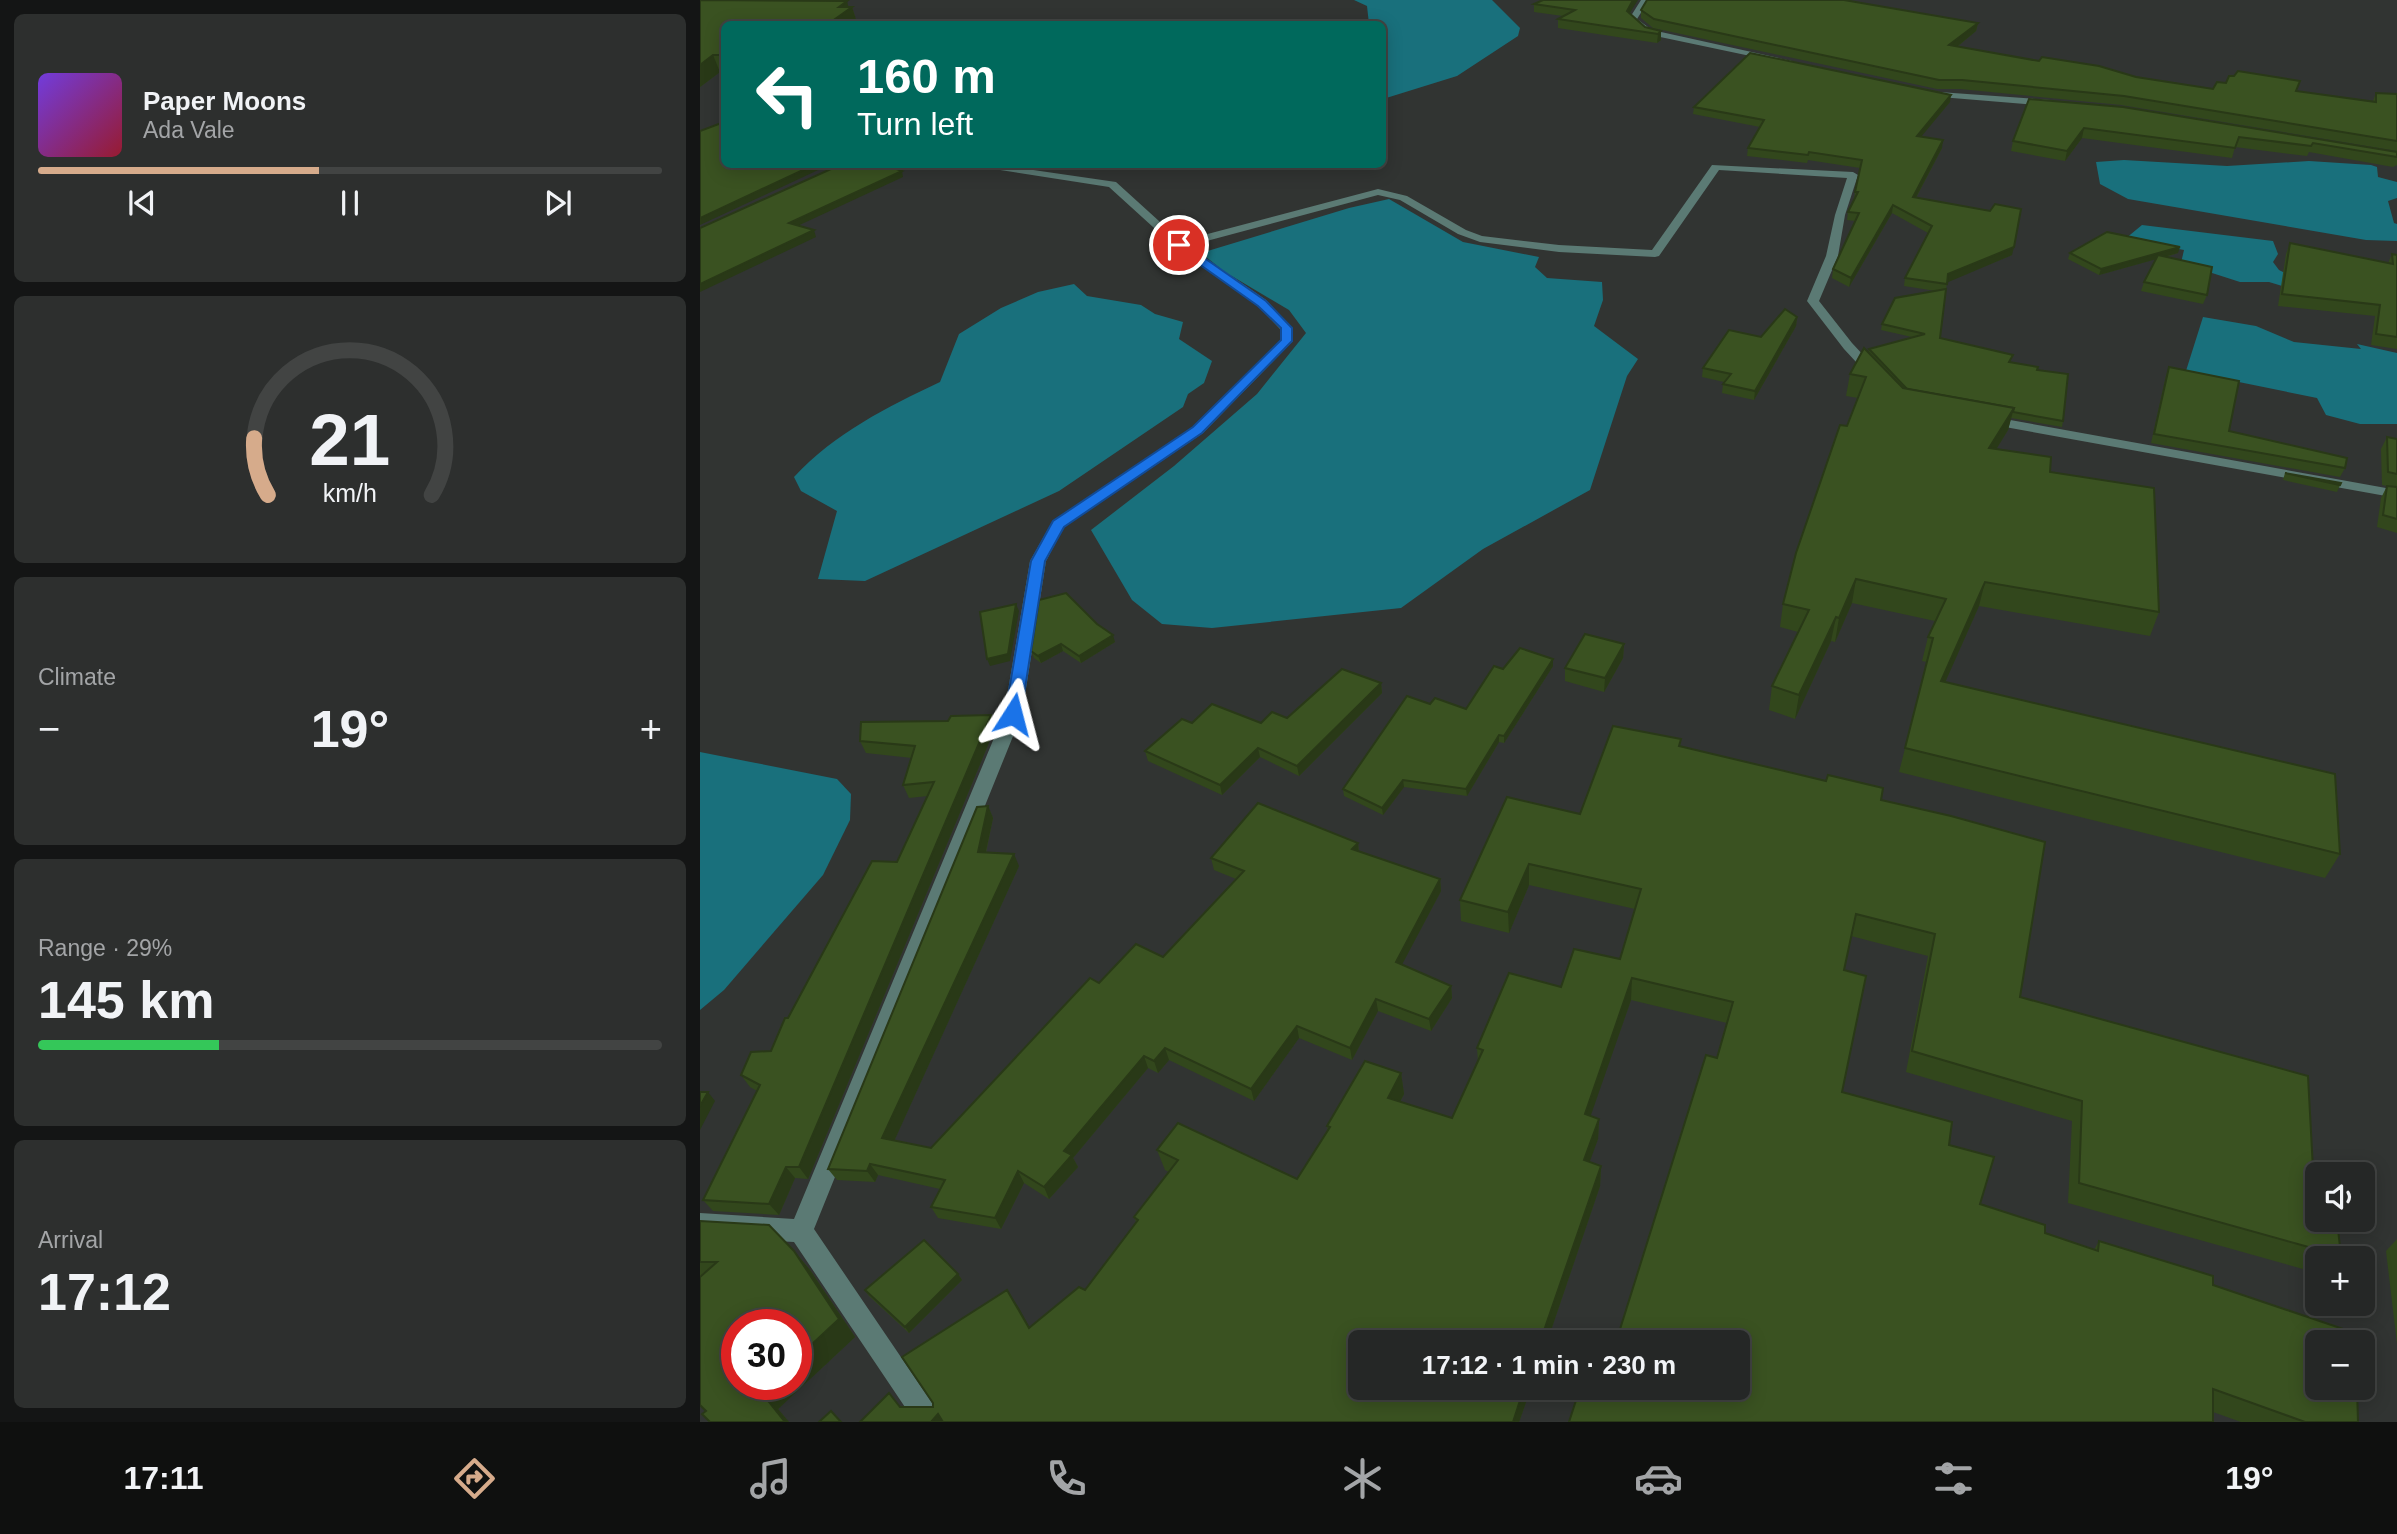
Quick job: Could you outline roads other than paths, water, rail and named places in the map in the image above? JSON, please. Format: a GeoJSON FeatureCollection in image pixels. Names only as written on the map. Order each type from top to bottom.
{"type":"FeatureCollection","features":[{"type":"Feature","properties":{"kind":"street"},"geometry":{"type":"LineString","coordinates":[[1645,0],[1633,19],[1649,32],[1799,64]]}},
{"type":"Feature","properties":{"kind":"street"},"geometry":{"type":"LineString","coordinates":[[1917,91],[1937,95],[2056,103]]}},
{"type":"Feature","properties":{"kind":"street"},"geometry":{"type":"LineString","coordinates":[[1179,245],[1378,192],[1390,192],[1409,200],[1444,224],[1476,237],[1565,249],[1655,254],[1716,167],[1853,175],[1840,215],[1832,256],[1813,301],[1848,346],[1885,385]]}},
{"type":"Feature","properties":{"kind":"street"},"geometry":{"type":"LineString","coordinates":[[801,1231],[1013,714],[1038,561],[1058,524],[1198,430],[1287,341],[1286,328],[1262,303],[1179,245],[1112,184],[995,168]]}},
{"type":"Feature","properties":{"kind":"street"},"geometry":{"type":"LineString","coordinates":[[1973,418],[2397,494]]}},
{"type":"Feature","properties":{"kind":"street"},"geometry":{"type":"LineString","coordinates":[[700,1225],[801,1231]]}},
{"type":"Feature","properties":{"kind":"street"},"geometry":{"type":"LineString","coordinates":[[801,1231],[931,1422]]}},
{"type":"Feature","properties":{"kind":"water"},"geometry":{"type":"Polygon","coordinates":[[[1354,0],[1492,0],[1520,28],[1518,36],[1457,76],[1386,98],[1386,21],[1369,21],[1367,6],[1354,0]]]}},
{"type":"Feature","properties":{"kind":"water"},"geometry":{"type":"Polygon","coordinates":[[[2124,160],[2227,166],[2309,161],[2371,165],[2377,167],[2378,177],[2397,182],[2397,198],[2388,201],[2394,223],[2397,224],[2397,241],[2366,240],[2128,199],[2100,184],[2096,162],[2124,160]]]}},
{"type":"Feature","properties":{"kind":"water"},"geometry":{"type":"Polygon","coordinates":[[[1389,199],[1463,242],[1539,257],[1535,267],[1547,278],[1602,282],[1603,300],[1594,326],[1638,359],[1627,376],[1590,490],[1483,549],[1401,608],[1212,628],[1162,624],[1132,600],[1091,530],[1174,466],[1257,394],[1306,333],[1289,310],[1225,272],[1201,253],[1349,208],[1389,199]]]}},
{"type":"Feature","properties":{"kind":"water"},"geometry":{"type":"Polygon","coordinates":[[[2142,225],[2273,241],[2278,254],[2273,262],[2279,270],[2295,278],[2295,290],[2269,282],[2240,282],[2181,263],[2184,250],[2125,239],[2142,225]]]}},
{"type":"Feature","properties":{"kind":"water"},"geometry":{"type":"Polygon","coordinates":[[[1074,284],[1087,296],[1141,305],[1155,314],[1183,322],[1179,339],[1212,361],[1204,383],[1188,394],[1183,407],[1059,491],[865,581],[818,579],[837,511],[801,491],[794,477],[827,447],[862,422],[940,382],[959,334],[1001,308],[1038,292],[1074,284]]]}},
{"type":"Feature","properties":{"kind":"water"},"geometry":{"type":"Polygon","coordinates":[[[2203,317],[2256,326],[2294,342],[2361,349],[2357,344],[2397,353],[2397,424],[2360,424],[2326,415],[2317,398],[2185,374],[2203,317]]]}},
{"type":"Feature","properties":{"kind":"water"},"geometry":{"type":"Polygon","coordinates":[[[700,752],[837,779],[851,794],[850,820],[823,875],[724,990],[700,1010],[700,752]]]}}]}
